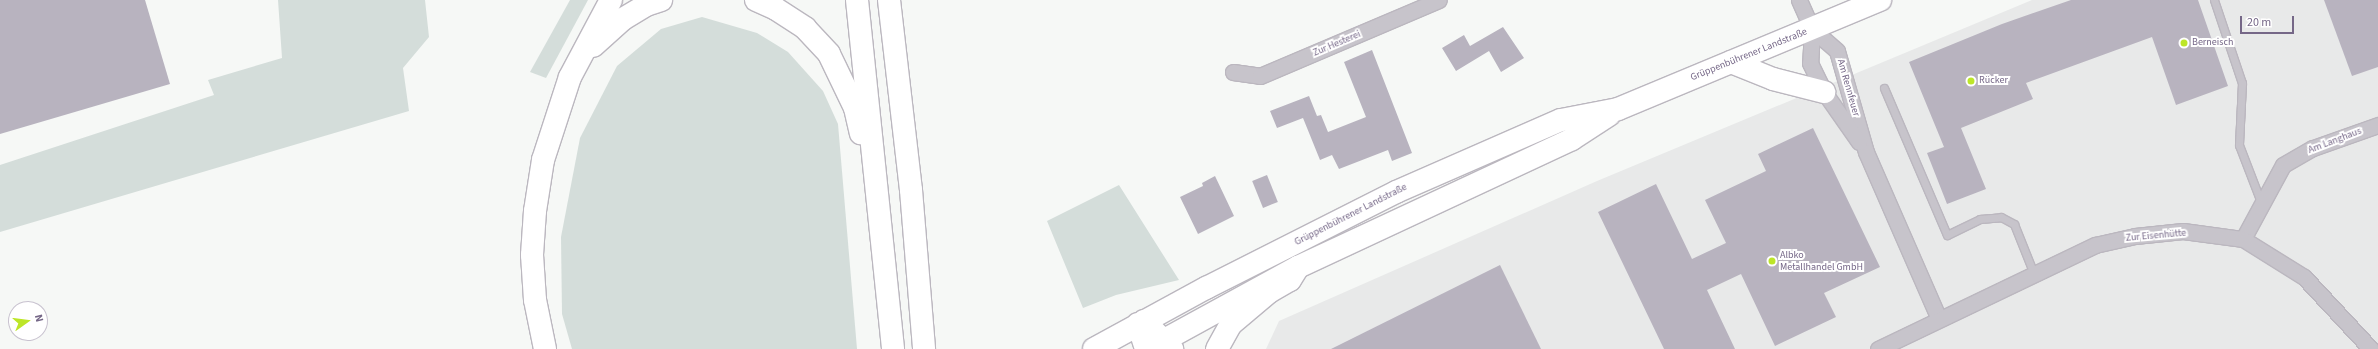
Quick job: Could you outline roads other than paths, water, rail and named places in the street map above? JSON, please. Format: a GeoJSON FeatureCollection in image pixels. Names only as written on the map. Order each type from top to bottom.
{"type":"FeatureCollection","features":[{"type":"Feature","properties":{"kind":"main road"},"geometry":{"type":"LineString","coordinates":[[545,349],[535,300],[532,255],[535,211],[552,130],[560,102],[580,58],[611,0]]}},
{"type":"Feature","properties":{"kind":"main road"},"geometry":{"type":"LineString","coordinates":[[580,58],[623,18],[646,5],[661,0]]}},
{"type":"Feature","properties":{"kind":"main road"},"geometry":{"type":"LineString","coordinates":[[756,0],[776,9],[805,28],[829,54],[846,85],[856,108],[861,135],[872,239],[885,260]]}},
{"type":"Feature","properties":{"kind":"main road"},"geometry":{"type":"LineString","coordinates":[[857,0],[893,349]]}},
{"type":"Feature","properties":{"kind":"main road"},"geometry":{"type":"LineString","coordinates":[[889,0],[912,198],[924,349]]}},
{"type":"Feature","properties":{"kind":"main road","name":"Grüppenbührener Landstraße"},"geometry":{"type":"LineString","coordinates":[[1157,347],[1298,267],[1572,138],[1618,109],[1880,0]]}},
{"type":"Feature","properties":{"kind":"main road"},"geometry":{"type":"LineString","coordinates":[[1731,62],[1773,79],[1824,92]]}},
{"type":"Feature","properties":{"kind":"main road","name":"Grüppenbührener Landstraße"},"geometry":{"type":"LineString","coordinates":[[1094,349],[1141,323],[1396,192],[1561,120],[1618,109]]}},
{"type":"Feature","properties":{"kind":"main road"},"geometry":{"type":"LineString","coordinates":[[1217,349],[1231,324],[1269,292],[1290,280],[1298,267]]}},
{"type":"Feature","properties":{"kind":"main road"},"geometry":{"type":"LineString","coordinates":[[1141,323],[1157,347]]}},
{"type":"Feature","properties":{"kind":"street","name":"Zur Hesterei"},"geometry":{"type":"LineString","coordinates":[[1233,72],[1260,76],[1439,0]]}},
{"type":"Feature","properties":{"kind":"street"},"geometry":{"type":"LineString","coordinates":[[1799,0],[1812,29]]}},
{"type":"Feature","properties":{"kind":"street","name":"Am Rennfeuer"},"geometry":{"type":"LineString","coordinates":[[1812,29],[1810,63],[1824,92],[1866,152]]}},
{"type":"Feature","properties":{"kind":"street","name":"Am Rennfeuer"},"geometry":{"type":"LineString","coordinates":[[1812,29],[1837,51],[1866,152],[1939,319]]}},
{"type":"Feature","properties":{"kind":"street","name":"Am Langhaus"},"geometry":{"type":"LineString","coordinates":[[2243,239],[2261,202],[2283,165],[2313,148],[2378,125]]}},
{"type":"Feature","properties":{"kind":"street","name":"Zur Eisenhütte"},"geometry":{"type":"LineString","coordinates":[[1939,319],[2095,245],[2135,236],[2183,231],[2243,239],[2304,276],[2371,349]]}},
{"type":"Feature","properties":{"kind":"street"},"geometry":{"type":"LineString","coordinates":[[1878,349],[1939,319]]}},
{"type":"Feature","properties":{"kind":"lane"},"geometry":{"type":"LineString","coordinates":[[2214,0],[2242,83],[2239,145],[2261,202]]}},
{"type":"Feature","properties":{"kind":"lane"},"geometry":{"type":"LineString","coordinates":[[1884,88],[1947,235],[1980,219],[2001,217],[2014,224],[2034,274]]}},
{"type":"Feature","properties":{"kind":"place","name":"Berneisch"},"geometry":{"type":"Point","coordinates":[2184,43]}},
{"type":"Feature","properties":{"kind":"place","name":"Rücker"},"geometry":{"type":"Point","coordinates":[1971,81]}},
{"type":"Feature","properties":{"kind":"place","name":"Albko Metallhandel GmbH"},"geometry":{"type":"Point","coordinates":[1772,261]}}]}
